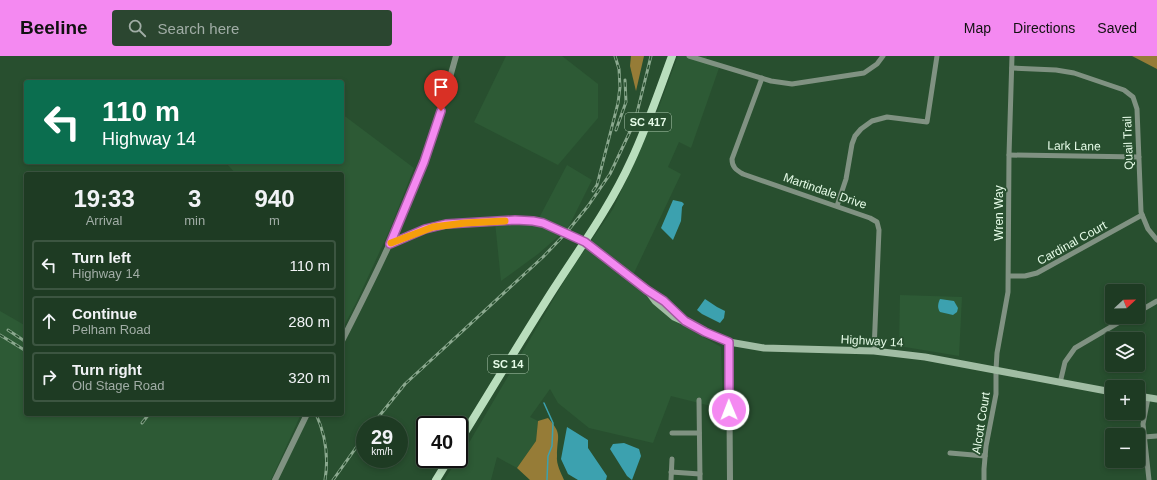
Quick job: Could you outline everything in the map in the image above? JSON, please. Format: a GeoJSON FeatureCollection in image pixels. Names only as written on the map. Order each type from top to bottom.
{"type":"FeatureCollection","features":[{"type":"Feature","properties":{"kind":"main road","name":"SC 417"},"geometry":{"type":"LineString","coordinates":[[585,242],[607,207],[631,161],[649,119],[672,56]]}},
{"type":"Feature","properties":{"kind":"main road","name":"Highway 14"},"geometry":{"type":"LineString","coordinates":[[585,242],[647,290],[655,301],[674,317],[729,342],[764,348],[874,352],[925,357],[1105,391]]}},
{"type":"Feature","properties":{"kind":"main road","name":"SC 14"},"geometry":{"type":"LineString","coordinates":[[468,427],[552,292],[585,242]]}},
{"type":"Feature","properties":{"kind":"main road"},"geometry":{"type":"LineString","coordinates":[[1145,397],[1157,400]]}},
{"type":"Feature","properties":{"kind":"main road"},"geometry":{"type":"LineString","coordinates":[[436,480],[443,468]]}},
{"type":"Feature","properties":{"kind":"street"},"geometry":{"type":"LineString","coordinates":[[344,337],[390,244],[427,152],[438,120],[456,56]]}},
{"type":"Feature","properties":{"kind":"street"},"geometry":{"type":"LineString","coordinates":[[689,56],[780,83],[792,84],[861,74],[872,69],[883,56]]}},
{"type":"Feature","properties":{"kind":"street"},"geometry":{"type":"LineString","coordinates":[[837,206],[846,179],[852,144],[855,136],[861,128],[872,121],[887,117],[927,122],[937,56]]}},
{"type":"Feature","properties":{"kind":"street","name":"Wren Way"},"geometry":{"type":"LineString","coordinates":[[996,370],[997,353],[1007,303],[1012,56]]}},
{"type":"Feature","properties":{"kind":"street","name":"Quail Trail"},"geometry":{"type":"LineString","coordinates":[[1012,68],[1068,71],[1128,92],[1133,97],[1137,109],[1142,215],[1148,230],[1157,240]]}},
{"type":"Feature","properties":{"kind":"street","name":"Martindale Drive"},"geometry":{"type":"LineString","coordinates":[[762,78],[732,159],[733,167],[743,174],[837,206],[873,219],[877,222],[879,229],[874,352]]}},
{"type":"Feature","properties":{"kind":"street","name":"Lark Lane"},"geometry":{"type":"LineString","coordinates":[[1009,155],[1139,157]]}},
{"type":"Feature","properties":{"kind":"street","name":"Cardinal Court"},"geometry":{"type":"LineString","coordinates":[[1008,276],[1025,276],[1037,273],[1142,215]]}},
{"type":"Feature","properties":{"kind":"street"},"geometry":{"type":"LineString","coordinates":[[390,244],[425,229],[446,224],[515,220],[543,223],[585,242]]}},
{"type":"Feature","properties":{"kind":"street"},"geometry":{"type":"LineString","coordinates":[[1145,308],[1157,301]]}},
{"type":"Feature","properties":{"kind":"street"},"geometry":{"type":"LineString","coordinates":[[1060,383],[1065,362],[1075,348],[1116,324]]}},
{"type":"Feature","properties":{"kind":"street"},"geometry":{"type":"LineString","coordinates":[[729,342],[730,480]]}},
{"type":"Feature","properties":{"kind":"street","name":"Alcott Court"},"geometry":{"type":"LineString","coordinates":[[984,480],[985,456],[996,394],[996,370]]}},
{"type":"Feature","properties":{"kind":"street"},"geometry":{"type":"LineString","coordinates":[[1143,428],[1148,398]]}},
{"type":"Feature","properties":{"kind":"street"},"geometry":{"type":"LineString","coordinates":[[699,400],[700,480]]}},
{"type":"Feature","properties":{"kind":"street"},"geometry":{"type":"LineString","coordinates":[[275,480],[306,416]]}},
{"type":"Feature","properties":{"kind":"street"},"geometry":{"type":"LineString","coordinates":[[672,433],[699,433]]}},
{"type":"Feature","properties":{"kind":"street"},"geometry":{"type":"LineString","coordinates":[[1145,437],[1157,436]]}},
{"type":"Feature","properties":{"kind":"street"},"geometry":{"type":"LineString","coordinates":[[1145,446],[1149,480]]}},
{"type":"Feature","properties":{"kind":"street"},"geometry":{"type":"LineString","coordinates":[[950,453],[985,456]]}},
{"type":"Feature","properties":{"kind":"street"},"geometry":{"type":"LineString","coordinates":[[671,480],[672,459]]}},
{"type":"Feature","properties":{"kind":"street"},"geometry":{"type":"LineString","coordinates":[[671,472],[700,474]]}},
{"type":"Feature","properties":{"kind":"shaded area"},"geometry":{"type":"Polygon","coordinates":[[[506,56],[562,56],[598,84],[598,118],[558,165],[474,122],[506,56]]]}},
{"type":"Feature","properties":{"kind":"shaded area"},"geometry":{"type":"Polygon","coordinates":[[[631,56],[644,56],[636,91],[630,66],[631,56]]]}},
{"type":"Feature","properties":{"kind":"shaded area"},"geometry":{"type":"Polygon","coordinates":[[[678,56],[707,56],[705,62],[719,68],[691,148],[679,142],[668,167],[681,174],[634,273],[633,284],[689,329],[721,347],[723,409],[671,396],[653,443],[589,428],[558,403],[550,389],[530,417],[538,421],[536,441],[517,468],[497,457],[491,480],[444,480],[452,468],[468,468],[468,444],[569,273],[613,209],[657,112],[678,56]]]}},
{"type":"Feature","properties":{"kind":"shaded area"},"geometry":{"type":"Polygon","coordinates":[[[1132,56],[1157,56],[1157,69],[1132,56]]]}},
{"type":"Feature","properties":{"kind":"shaded area"},"geometry":{"type":"Polygon","coordinates":[[[344,116],[414,168],[390,229],[344,326],[344,172],[234,172],[227,164],[344,164],[344,116]]]}},
{"type":"Feature","properties":{"kind":"shaded area"},"geometry":{"type":"Polygon","coordinates":[[[567,165],[592,180],[568,228],[538,254],[501,281],[495,222],[539,218],[567,165]]]}},
{"type":"Feature","properties":{"kind":"shaded area"},"geometry":{"type":"Polygon","coordinates":[[[900,295],[962,297],[959,356],[899,346],[900,295]]]}},
{"type":"Feature","properties":{"kind":"shaded area"},"geometry":{"type":"Polygon","coordinates":[[[0,311],[24,325],[24,416],[300,416],[271,480],[0,480],[0,311]]]}},
{"type":"Feature","properties":{"kind":"shaded area"},"geometry":{"type":"Polygon","coordinates":[[[548,418],[556,428],[558,436],[557,462],[564,480],[530,480],[517,468],[536,441],[538,421],[548,418]]]}},
{"type":"Feature","properties":{"kind":"water"},"geometry":{"type":"Polygon","coordinates":[[[673,200],[684,204],[682,207],[681,221],[673,240],[661,228],[673,200]]]}},
{"type":"Feature","properties":{"kind":"water"},"geometry":{"type":"Polygon","coordinates":[[[705,299],[725,311],[724,318],[720,323],[697,310],[705,299]]]}},
{"type":"Feature","properties":{"kind":"water"},"geometry":{"type":"Polygon","coordinates":[[[940,299],[954,301],[958,308],[957,312],[953,315],[940,312],[938,306],[940,299]]]}},
{"type":"Feature","properties":{"kind":"water"},"geometry":{"type":"Polygon","coordinates":[[[567,427],[588,440],[588,448],[607,476],[606,480],[578,480],[568,474],[561,459],[567,427]]]}},
{"type":"Feature","properties":{"kind":"water"},"geometry":{"type":"Polygon","coordinates":[[[624,443],[639,449],[641,456],[632,480],[627,476],[610,449],[613,444],[624,443]]]}},
{"type":"Feature","properties":{"kind":"waterway"},"geometry":{"type":"LineString","coordinates":[[544,403],[553,423],[552,446],[548,456],[547,480]]}},
{"type":"Feature","properties":{"kind":"railway"},"geometry":{"type":"LineString","coordinates":[[593,191],[597,185],[618,103],[620,87],[619,69],[615,56]]}},
{"type":"Feature","properties":{"kind":"railway"},"geometry":{"type":"LineString","coordinates":[[379,416],[405,384],[543,257],[566,233],[588,206],[610,174],[635,121],[651,56]]}},
{"type":"Feature","properties":{"kind":"railway"},"geometry":{"type":"LineString","coordinates":[[616,130],[626,102],[625,80]]}},
{"type":"Feature","properties":{"kind":"railway"},"geometry":{"type":"LineString","coordinates":[[8,330],[24,341]]}},
{"type":"Feature","properties":{"kind":"railway"},"geometry":{"type":"LineString","coordinates":[[0,335],[24,350]]}},
{"type":"Feature","properties":{"kind":"railway"},"geometry":{"type":"LineString","coordinates":[[142,423],[147,416]]}},
{"type":"Feature","properties":{"kind":"railway"},"geometry":{"type":"LineString","coordinates":[[317,416],[326,446],[327,463],[325,480]]}},
{"type":"Feature","properties":{"kind":"railway"},"geometry":{"type":"LineString","coordinates":[[333,480],[356,448]]}},
{"type":"Feature","properties":{"kind":"slow traffic"},"geometry":{"type":"LineString","coordinates":[[391,243],[433,227],[446,224],[505,221]]}},
{"type":"Feature","properties":{"kind":"route"},"geometry":{"type":"LineString","coordinates":[[441,111],[424,162],[390,244],[425,229],[446,224],[515,220],[541,223],[585,242],[647,290],[664,301],[685,321],[705,332],[729,342],[729,410]]}}]}
